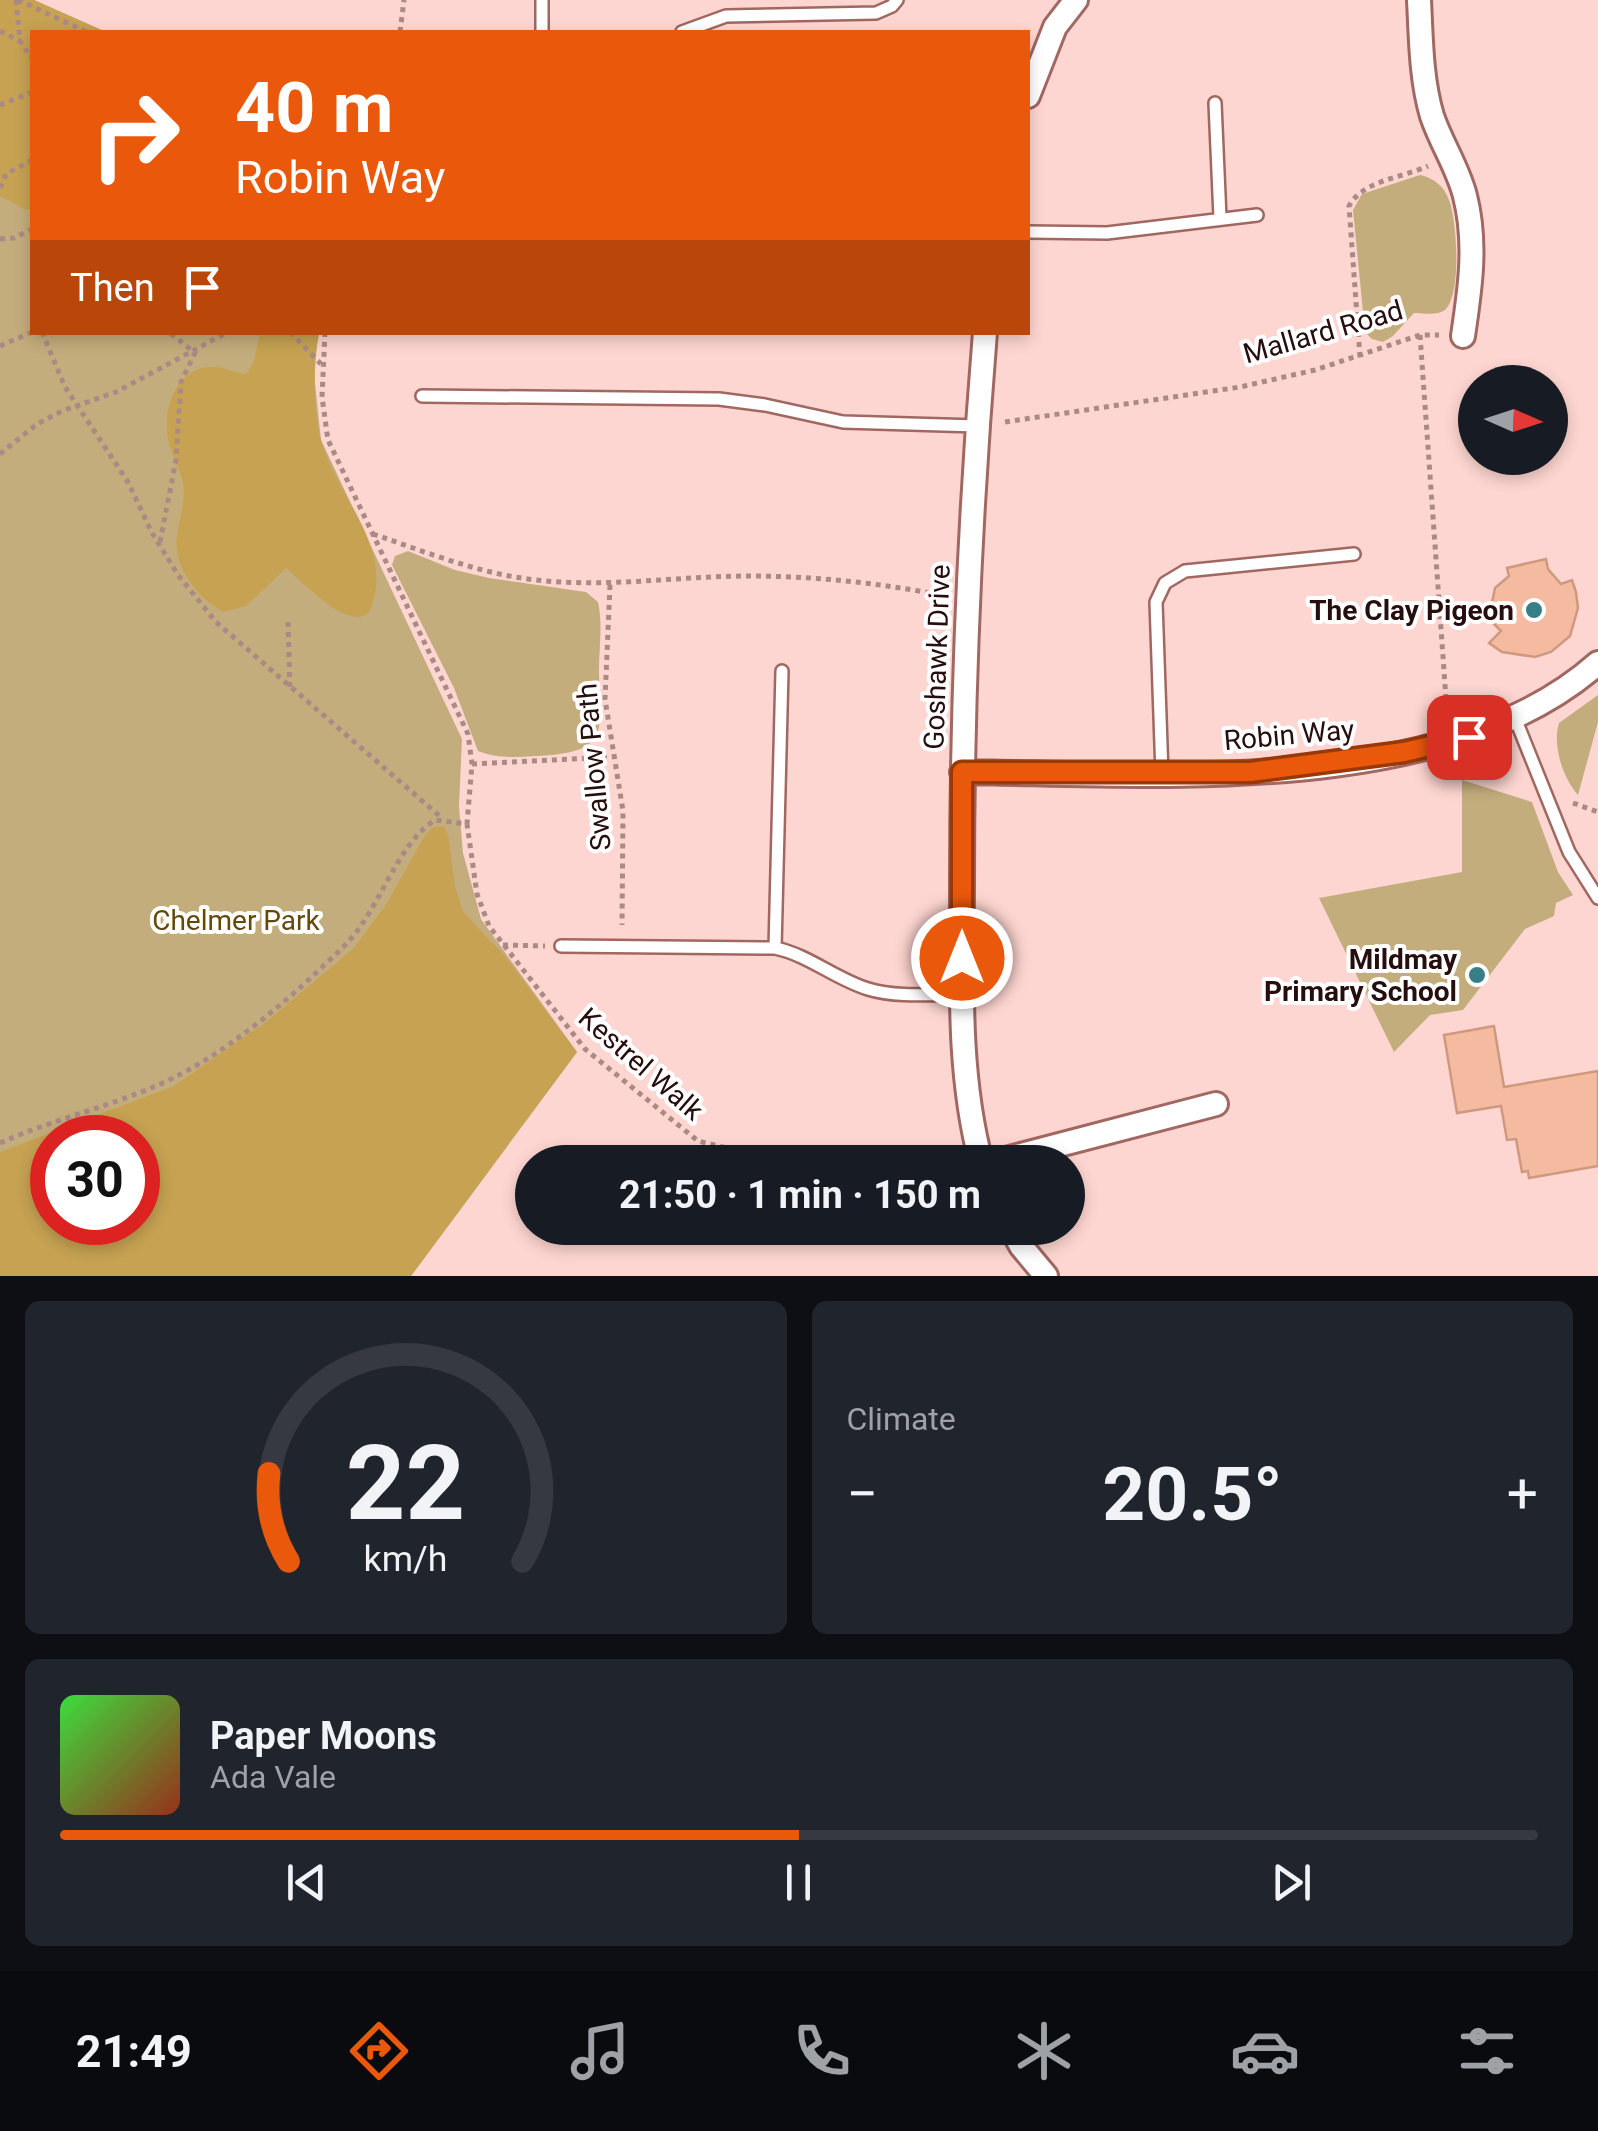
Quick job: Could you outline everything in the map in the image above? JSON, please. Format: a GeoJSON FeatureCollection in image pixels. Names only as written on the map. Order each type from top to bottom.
{"type":"FeatureCollection","features":[{"type":"Feature","properties":{"kind":"street"},"geometry":{"type":"LineString","coordinates":[[1030,88],[1055,27],[1076,0]]}},
{"type":"Feature","properties":{"kind":"street"},"geometry":{"type":"LineString","coordinates":[[1418,0],[1424,84],[1433,119],[1465,194],[1472,245],[1463,336]]}},
{"type":"Feature","properties":{"kind":"street","name":"Goshawk Drive"},"geometry":{"type":"LineString","coordinates":[[977,1145],[971,1122],[962,994],[962,772],[985,335]]}},
{"type":"Feature","properties":{"kind":"street","name":"Robin Way"},"geometry":{"type":"LineString","coordinates":[[962,772],[1250,772],[1404,752],[1451,741],[1515,718],[1573,685],[1598,663]]}},
{"type":"Feature","properties":{"kind":"street"},"geometry":{"type":"LineString","coordinates":[[1059,1145],[1216,1104]]}},
{"type":"Feature","properties":{"kind":"street"},"geometry":{"type":"LineString","coordinates":[[1020,1245],[1046,1276]]}},
{"type":"Feature","properties":{"kind":"lane"},"geometry":{"type":"LineString","coordinates":[[542,0],[542,30]]}},
{"type":"Feature","properties":{"kind":"lane"},"geometry":{"type":"LineString","coordinates":[[688,30],[726,16],[876,14],[896,0]]}},
{"type":"Feature","properties":{"kind":"lane"},"geometry":{"type":"LineString","coordinates":[[1215,102],[1220,218]]}},
{"type":"Feature","properties":{"kind":"lane"},"geometry":{"type":"LineString","coordinates":[[1030,232],[1107,233],[1257,215]]}},
{"type":"Feature","properties":{"kind":"lane"},"geometry":{"type":"LineString","coordinates":[[422,396],[719,399],[843,422],[978,426]]}},
{"type":"Feature","properties":{"kind":"lane"},"geometry":{"type":"LineString","coordinates":[[1162,774],[1156,602],[1164,582],[1184,571],[1354,554]]}},
{"type":"Feature","properties":{"kind":"lane"},"geometry":{"type":"LineString","coordinates":[[775,948],[782,670]]}},
{"type":"Feature","properties":{"kind":"lane"},"geometry":{"type":"LineString","coordinates":[[1515,718],[1569,852],[1598,898]]}},
{"type":"Feature","properties":{"kind":"lane"},"geometry":{"type":"LineString","coordinates":[[560,946],[775,948],[797,953],[868,988],[901,994],[962,994]]}},
{"type":"Feature","properties":{"kind":"path"},"geometry":{"type":"LineString","coordinates":[[30,56],[20,40],[17,0],[83,30]]}},
{"type":"Feature","properties":{"kind":"path"},"geometry":{"type":"LineString","coordinates":[[400,30],[404,0]]}},
{"type":"Feature","properties":{"kind":"path"},"geometry":{"type":"LineString","coordinates":[[0,31],[20,40]]}},
{"type":"Feature","properties":{"kind":"path"},"geometry":{"type":"LineString","coordinates":[[0,105],[30,93]]}},
{"type":"Feature","properties":{"kind":"path"},"geometry":{"type":"LineString","coordinates":[[1360,357],[1349,206],[1365,188],[1412,174],[1448,156]]}},
{"type":"Feature","properties":{"kind":"path"},"geometry":{"type":"LineString","coordinates":[[0,188],[6,174],[30,161]]}},
{"type":"Feature","properties":{"kind":"path"},"geometry":{"type":"LineString","coordinates":[[0,239],[14,238],[30,230]]}},
{"type":"Feature","properties":{"kind":"path"},"geometry":{"type":"LineString","coordinates":[[0,346],[30,333]]}},
{"type":"Feature","properties":{"kind":"path"},"geometry":{"type":"LineString","coordinates":[[1420,334],[1451,741]]}},
{"type":"Feature","properties":{"kind":"path","name":"Mallard Road"},"geometry":{"type":"LineString","coordinates":[[978,426],[1240,387],[1360,357],[1420,334],[1463,336]]}},
{"type":"Feature","properties":{"kind":"path"},"geometry":{"type":"LineString","coordinates":[[43,335],[76,406],[128,482],[178,575],[216,622],[444,820]]}},
{"type":"Feature","properties":{"kind":"path"},"geometry":{"type":"LineString","coordinates":[[174,335],[195,352]]}},
{"type":"Feature","properties":{"kind":"path"},"geometry":{"type":"LineString","coordinates":[[0,454],[38,424],[116,392],[223,335]]}},
{"type":"Feature","properties":{"kind":"path"},"geometry":{"type":"LineString","coordinates":[[293,335],[321,364]]}},
{"type":"Feature","properties":{"kind":"path","name":"Kestrel Walk"},"geometry":{"type":"LineString","coordinates":[[325,335],[321,364],[328,440],[468,734],[472,764],[467,824],[477,894],[489,926],[585,1049],[698,1141],[715,1145]]}},
{"type":"Feature","properties":{"kind":"path"},"geometry":{"type":"LineString","coordinates":[[160,545],[176,460],[181,382],[195,352]]}},
{"type":"Feature","properties":{"kind":"path"},"geometry":{"type":"LineString","coordinates":[[373,534],[487,571],[528,579],[610,585],[752,576],[969,595]]}},
{"type":"Feature","properties":{"kind":"path","name":"Swallow Path"},"geometry":{"type":"LineString","coordinates":[[610,585],[605,698],[622,811],[622,946]]}},
{"type":"Feature","properties":{"kind":"path"},"geometry":{"type":"LineString","coordinates":[[288,622],[290,689]]}},
{"type":"Feature","properties":{"kind":"path"},"geometry":{"type":"LineString","coordinates":[[472,764],[612,757]]}},
{"type":"Feature","properties":{"kind":"path"},"geometry":{"type":"LineString","coordinates":[[0,1143],[42,1124],[152,1088],[194,1068],[245,1032],[349,941],[418,835],[435,820],[467,824]]}},
{"type":"Feature","properties":{"kind":"path"},"geometry":{"type":"LineString","coordinates":[[502,946],[560,946]]}},
{"type":"Feature","properties":{"kind":"green space","name":"Chelmer Park"},"geometry":{"type":"Polygon","coordinates":[[[0,0],[34,0],[102,30],[30,30],[30,335],[319,335],[313,364],[321,440],[462,739],[459,806],[463,853],[481,919],[577,1052],[411,1276],[0,1276],[0,0]]]}},
{"type":"Feature","properties":{"kind":"green space"},"geometry":{"type":"Polygon","coordinates":[[[1420,175],[1438,183],[1452,210],[1456,240],[1454,289],[1445,310],[1414,313],[1383,342],[1365,332],[1353,210],[1362,194],[1420,175]]]}},
{"type":"Feature","properties":{"kind":"green space"},"geometry":{"type":"Polygon","coordinates":[[[408,551],[455,570],[489,578],[586,592],[598,602],[600,723],[590,743],[562,754],[538,756],[500,756],[478,751],[454,688],[392,565],[395,556],[408,551]]]}},
{"type":"Feature","properties":{"kind":"green space"},"geometry":{"type":"Polygon","coordinates":[[[1598,695],[1598,722],[1578,795],[1560,761],[1557,732],[1559,723],[1598,695]]]}},
{"type":"Feature","properties":{"kind":"green space"},"geometry":{"type":"Polygon","coordinates":[[[1462,780],[1532,802],[1558,872],[1573,895],[1556,903],[1554,916],[1525,929],[1463,1010],[1430,1015],[1394,1052],[1319,898],[1462,872],[1462,780]]]}},
{"type":"Feature","properties":{"kind":"shaded area"},"geometry":{"type":"Polygon","coordinates":[[[0,0],[34,0],[102,30],[30,30],[30,209],[0,196],[0,0]]]}},
{"type":"Feature","properties":{"kind":"shaded area"},"geometry":{"type":"Polygon","coordinates":[[[260,335],[319,335],[315,386],[321,440],[369,540],[375,561],[372,605],[365,615],[343,613],[286,568],[246,606],[223,612],[196,590],[183,570],[177,536],[184,490],[168,439],[169,405],[179,384],[197,370],[213,367],[246,374],[254,361],[260,335]]]}},
{"type":"Feature","properties":{"kind":"shaded area"},"geometry":{"type":"Polygon","coordinates":[[[444,826],[463,912],[504,955],[577,1052],[411,1276],[0,1276],[0,1152],[30,1141],[30,1245],[160,1245],[160,1115],[98,1115],[174,1086],[266,1022],[354,948],[387,903],[433,827],[444,826]]]}},
{"type":"Feature","properties":{"kind":"building","name":"The Clay Pigeon"},"geometry":{"type":"Polygon","coordinates":[[[1546,559],[1548,569],[1561,584],[1572,580],[1576,592],[1578,608],[1570,636],[1551,652],[1535,657],[1502,652],[1489,643],[1501,631],[1490,613],[1495,588],[1509,576],[1507,568],[1546,559]]]}},
{"type":"Feature","properties":{"kind":"building"},"geometry":{"type":"Polygon","coordinates":[[[1494,1026],[1504,1087],[1598,1071],[1598,1166],[1529,1178],[1528,1171],[1522,1172],[1516,1139],[1507,1140],[1501,1106],[1457,1113],[1444,1035],[1494,1026]]]}},
{"type":"Feature","properties":{"kind":"place","name":"The Clay Pigeon"},"geometry":{"type":"Point","coordinates":[1534,610]}},
{"type":"Feature","properties":{"kind":"place","name":"Mildmay Primary School"},"geometry":{"type":"Point","coordinates":[1477,975]}},
{"type":"Feature","properties":{"kind":"route"},"geometry":{"type":"LineString","coordinates":[[962,958],[962,772],[1250,772],[1404,752],[1469,737]]}}]}
